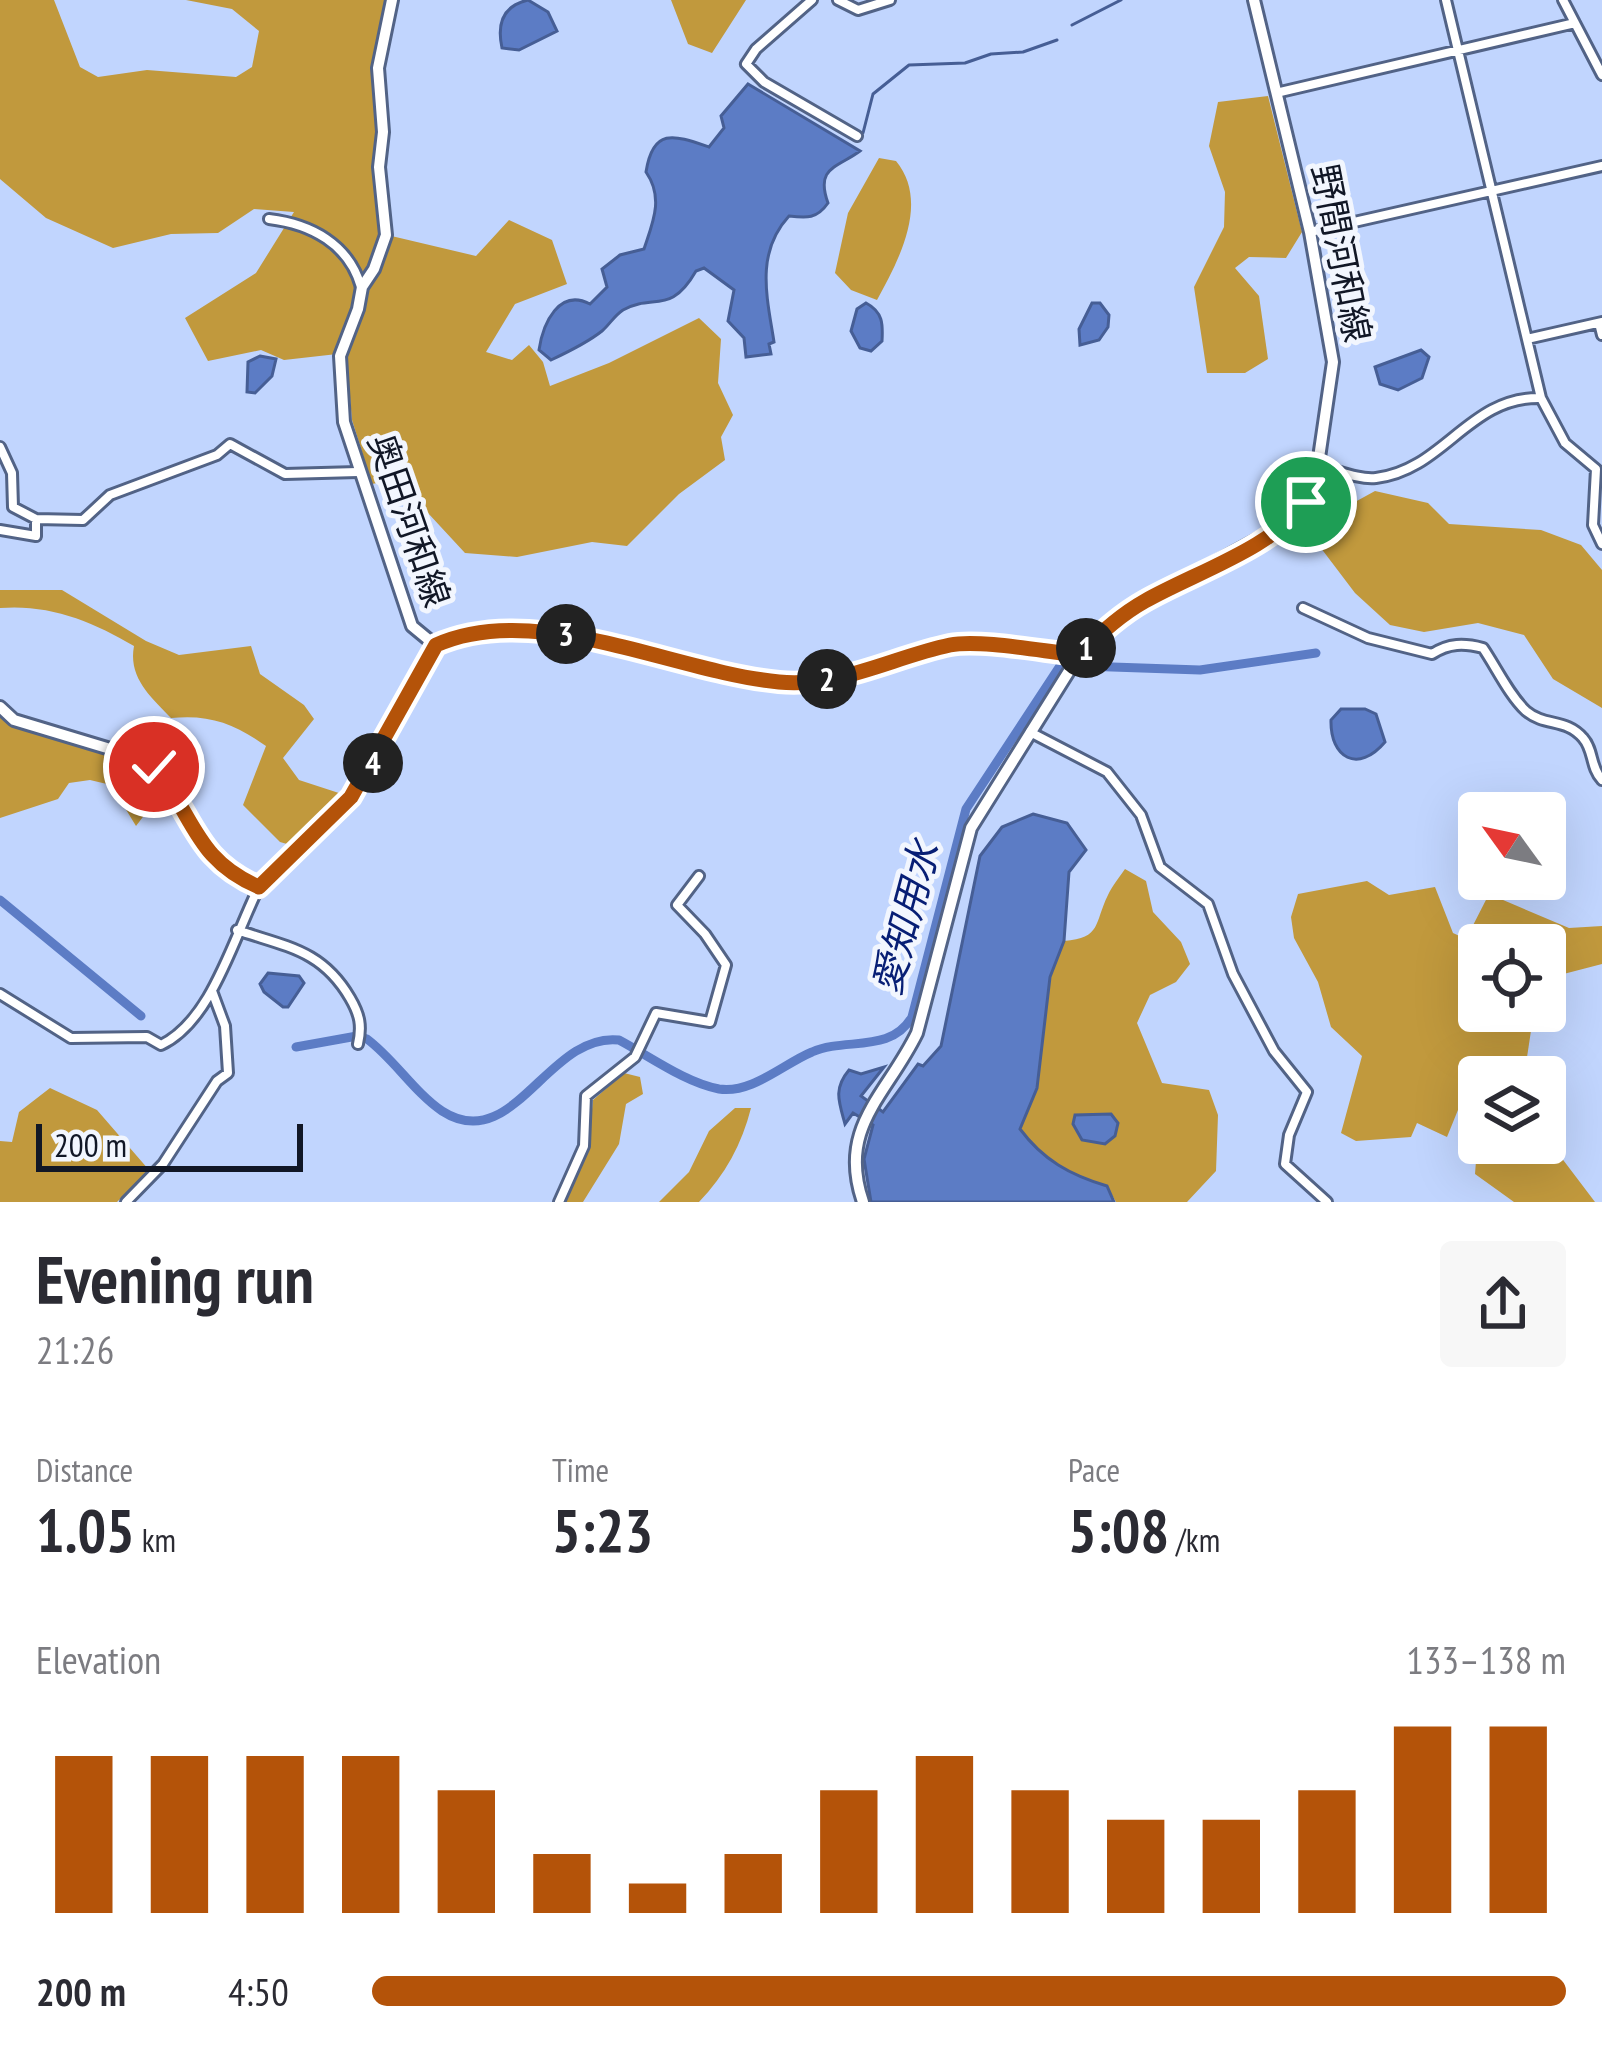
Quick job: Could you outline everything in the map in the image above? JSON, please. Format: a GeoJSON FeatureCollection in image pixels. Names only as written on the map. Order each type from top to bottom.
{"type":"FeatureCollection","features":[{"type":"Feature","properties":{"kind":"main road","name":"奥田河和線"},"geometry":{"type":"LineString","coordinates":[[259,887],[351,797],[436,645],[412,626],[344,422],[340,356],[362,287],[386,235],[379,167],[383,132],[378,68],[392,0]]}},
{"type":"Feature","properties":{"kind":"main road","name":"野間河和線"},"geometry":{"type":"LineString","coordinates":[[863,1202],[854,1159],[860,1124],[903,1062],[927,1005],[971,828],[1028,731],[1079,655],[1103,630],[1141,603],[1293,520],[1315,485],[1334,362],[1310,232],[1255,0]]}},
{"type":"Feature","properties":{"kind":"main road"},"geometry":{"type":"LineString","coordinates":[[0,707],[14,720],[140,758],[154,767],[207,853],[230,875],[259,887]]}},
{"type":"Feature","properties":{"kind":"street"},"geometry":{"type":"LineString","coordinates":[[812,0],[756,49],[746,64],[764,82],[857,136]]}},
{"type":"Feature","properties":{"kind":"street"},"geometry":{"type":"LineString","coordinates":[[838,0],[858,10],[890,0]]}},
{"type":"Feature","properties":{"kind":"street"},"geometry":{"type":"LineString","coordinates":[[1446,0],[1541,398],[1565,443],[1596,469],[1593,525],[1602,544]]}},
{"type":"Feature","properties":{"kind":"street"},"geometry":{"type":"LineString","coordinates":[[1563,0],[1602,75]]}},
{"type":"Feature","properties":{"kind":"street"},"geometry":{"type":"LineString","coordinates":[[1276,93],[1575,23]]}},
{"type":"Feature","properties":{"kind":"street"},"geometry":{"type":"LineString","coordinates":[[1310,232],[1602,166]]}},
{"type":"Feature","properties":{"kind":"street"},"geometry":{"type":"LineString","coordinates":[[268,219],[303,223],[354,262],[362,287]]}},
{"type":"Feature","properties":{"kind":"street"},"geometry":{"type":"LineString","coordinates":[[1527,339],[1601,323],[1602,335]]}},
{"type":"Feature","properties":{"kind":"street"},"geometry":{"type":"LineString","coordinates":[[1321,466],[1373,479],[1423,463],[1470,421],[1516,398],[1541,398]]}},
{"type":"Feature","properties":{"kind":"street"},"geometry":{"type":"LineString","coordinates":[[0,447],[12,473],[13,507],[35,519],[83,520],[110,494],[217,454],[230,444],[285,474],[358,472]]}},
{"type":"Feature","properties":{"kind":"street"},"geometry":{"type":"LineString","coordinates":[[0,530],[36,536],[35,519]]}},
{"type":"Feature","properties":{"kind":"street"},"geometry":{"type":"LineString","coordinates":[[1303,608],[1395,647],[1432,653],[1444,646],[1483,648],[1524,710],[1544,722],[1567,723],[1588,742],[1593,771],[1602,780]]}},
{"type":"Feature","properties":{"kind":"street"},"geometry":{"type":"LineString","coordinates":[[436,645],[492,632],[553,631],[666,661],[796,682],[846,676],[955,644],[1079,655]]}},
{"type":"Feature","properties":{"kind":"street"},"geometry":{"type":"LineString","coordinates":[[1028,731],[1107,772],[1141,815],[1160,867],[1208,904],[1233,974],[1274,1051],[1307,1092],[1289,1135],[1285,1164],[1327,1202]]}},
{"type":"Feature","properties":{"kind":"street"},"geometry":{"type":"LineString","coordinates":[[559,1202],[584,1146],[586,1096],[635,1058],[656,1013],[710,1022],[726,965],[677,905],[699,876]]}},
{"type":"Feature","properties":{"kind":"street"},"geometry":{"type":"LineString","coordinates":[[0,994],[71,1038],[147,1037],[161,1045],[182,1035],[212,991],[259,887]]}},
{"type":"Feature","properties":{"kind":"street"},"geometry":{"type":"LineString","coordinates":[[237,930],[314,957],[336,973],[358,1012],[362,1028],[358,1044]]}},
{"type":"Feature","properties":{"kind":"street"},"geometry":{"type":"LineString","coordinates":[[126,1202],[163,1164],[228,1073],[229,1046],[212,991]]}},
{"type":"Feature","properties":{"kind":"shaded area"},"geometry":{"type":"Polygon","coordinates":[[[0,0],[54,0],[80,67],[98,77],[147,70],[236,77],[252,67],[259,31],[232,9],[186,0],[387,0],[372,68],[383,234],[476,256],[509,220],[552,240],[567,284],[515,304],[486,352],[512,360],[529,345],[543,362],[550,386],[699,318],[721,339],[718,383],[733,415],[721,437],[725,460],[679,494],[627,546],[592,542],[517,557],[465,553],[415,499],[408,477],[372,484],[352,420],[346,353],[284,360],[261,350],[208,361],[185,318],[256,273],[294,212],[254,209],[218,233],[171,234],[113,248],[46,218],[0,179],[0,0]]]}},
{"type":"Feature","properties":{"kind":"shaded area"},"geometry":{"type":"Polygon","coordinates":[[[671,0],[746,0],[712,53],[688,44],[671,0]]]}},
{"type":"Feature","properties":{"kind":"shaded area"},"geometry":{"type":"Polygon","coordinates":[[[1268,96],[1302,232],[1286,258],[1249,257],[1235,268],[1259,296],[1268,359],[1245,373],[1207,373],[1194,287],[1224,227],[1225,192],[1209,146],[1218,102],[1268,96]]]}},
{"type":"Feature","properties":{"kind":"shaded area"},"geometry":{"type":"Polygon","coordinates":[[[879,158],[896,161],[906,177],[911,212],[902,249],[877,300],[851,290],[835,273],[848,213],[879,158]]]}},
{"type":"Feature","properties":{"kind":"shaded area"},"geometry":{"type":"Polygon","coordinates":[[[1375,491],[1428,503],[1449,524],[1541,530],[1581,545],[1602,570],[1602,708],[1553,679],[1524,635],[1478,623],[1424,632],[1390,625],[1355,593],[1308,531],[1328,494],[1344,508],[1375,491]]]}},
{"type":"Feature","properties":{"kind":"shaded area"},"geometry":{"type":"Polygon","coordinates":[[[0,590],[62,590],[146,641],[179,655],[251,646],[260,674],[304,705],[314,719],[283,758],[299,780],[345,795],[294,846],[280,842],[243,805],[266,746],[222,722],[171,718],[138,677],[134,646],[70,616],[0,608],[0,590]]]}},
{"type":"Feature","properties":{"kind":"shaded area"},"geometry":{"type":"Polygon","coordinates":[[[0,714],[138,761],[165,788],[136,826],[111,785],[90,780],[69,783],[58,799],[0,818],[0,714]]]}},
{"type":"Feature","properties":{"kind":"shaded area"},"geometry":{"type":"Polygon","coordinates":[[[1125,869],[1146,881],[1153,912],[1181,942],[1190,964],[1176,982],[1150,995],[1137,1023],[1162,1083],[1209,1090],[1218,1115],[1216,1171],[1187,1202],[1116,1202],[1107,1186],[1058,1165],[1020,1129],[1037,1088],[1050,977],[1064,941],[1091,933],[1125,869]]]}},
{"type":"Feature","properties":{"kind":"shaded area"},"geometry":{"type":"Polygon","coordinates":[[[1367,881],[1389,895],[1435,887],[1458,935],[1458,1032],[1531,1032],[1527,1056],[1458,1056],[1458,1110],[1447,1137],[1417,1123],[1411,1137],[1356,1141],[1341,1133],[1362,1056],[1331,1027],[1318,982],[1294,938],[1291,917],[1298,894],[1367,881]]]}},
{"type":"Feature","properties":{"kind":"shaded area"},"geometry":{"type":"Polygon","coordinates":[[[1486,900],[1503,900],[1560,924],[1474,924],[1486,900]]]}},
{"type":"Feature","properties":{"kind":"shaded area"},"geometry":{"type":"Polygon","coordinates":[[[1602,926],[1602,964],[1566,973],[1566,927],[1602,926]]]}},
{"type":"Feature","properties":{"kind":"shaded area"},"geometry":{"type":"Polygon","coordinates":[[[624,1073],[640,1077],[643,1094],[626,1104],[619,1144],[583,1202],[566,1202],[588,1148],[593,1100],[624,1073]]]}},
{"type":"Feature","properties":{"kind":"shaded area"},"geometry":{"type":"Polygon","coordinates":[[[50,1088],[97,1110],[149,1170],[117,1202],[0,1202],[0,1141],[12,1142],[19,1112],[50,1088]]]}},
{"type":"Feature","properties":{"kind":"shaded area"},"geometry":{"type":"Polygon","coordinates":[[[735,1108],[751,1108],[743,1134],[717,1181],[699,1202],[659,1202],[689,1172],[709,1131],[735,1108]]]}},
{"type":"Feature","properties":{"kind":"shaded area"},"geometry":{"type":"Polygon","coordinates":[[[1476,1164],[1566,1164],[1595,1202],[1514,1202],[1475,1174],[1476,1164]]]}},
{"type":"Feature","properties":{"kind":"water"},"geometry":{"type":"Polygon","coordinates":[[[528,0],[548,12],[557,31],[519,50],[502,48],[503,18],[512,7],[528,0]]]}},
{"type":"Feature","properties":{"kind":"water"},"geometry":{"type":"Polygon","coordinates":[[[748,84],[860,151],[826,175],[828,203],[824,208],[811,216],[789,216],[771,245],[766,276],[774,342],[769,344],[771,354],[746,357],[744,338],[728,321],[734,290],[704,268],[670,299],[623,310],[596,335],[551,360],[539,350],[554,311],[570,301],[590,304],[607,287],[602,269],[620,255],[644,249],[655,210],[655,191],[646,172],[654,147],[676,138],[709,147],[724,128],[721,116],[748,84]]]}},
{"type":"Feature","properties":{"kind":"water"},"geometry":{"type":"Polygon","coordinates":[[[866,303],[876,310],[882,324],[882,341],[871,351],[860,348],[851,331],[857,309],[866,303]]]}},
{"type":"Feature","properties":{"kind":"water"},"geometry":{"type":"Polygon","coordinates":[[[1092,303],[1100,303],[1109,315],[1108,327],[1099,340],[1080,345],[1079,329],[1092,303]]]}},
{"type":"Feature","properties":{"kind":"water"},"geometry":{"type":"Polygon","coordinates":[[[1421,350],[1429,357],[1422,378],[1398,390],[1380,384],[1375,367],[1421,350]]]}},
{"type":"Feature","properties":{"kind":"water"},"geometry":{"type":"Polygon","coordinates":[[[260,356],[276,359],[272,376],[255,393],[247,392],[248,362],[260,356]]]}},
{"type":"Feature","properties":{"kind":"water"},"geometry":{"type":"Polygon","coordinates":[[[1341,709],[1376,714],[1385,742],[1365,757],[1356,759],[1341,752],[1331,720],[1341,709]]]}},
{"type":"Feature","properties":{"kind":"water"},"geometry":{"type":"Polygon","coordinates":[[[1033,814],[1067,823],[1086,850],[1069,872],[1064,941],[1050,977],[1037,1088],[1020,1129],[1058,1165],[1107,1186],[1114,1202],[871,1202],[864,1159],[873,1125],[853,1113],[845,1124],[839,1102],[841,1083],[849,1070],[861,1074],[884,1067],[861,1096],[883,1112],[918,1064],[923,1066],[941,1046],[980,856],[1002,827],[1033,814]]]}},
{"type":"Feature","properties":{"kind":"water"},"geometry":{"type":"Polygon","coordinates":[[[268,973],[299,976],[304,983],[288,1007],[264,992],[260,984],[268,973]]]}},
{"type":"Feature","properties":{"kind":"water"},"geometry":{"type":"Polygon","coordinates":[[[1111,1114],[1118,1123],[1115,1136],[1105,1144],[1082,1140],[1073,1124],[1075,1115],[1111,1114]]]}},
{"type":"Feature","properties":{"kind":"waterway"},"geometry":{"type":"LineString","coordinates":[[1072,25],[1121,0]]}},
{"type":"Feature","properties":{"kind":"waterway"},"geometry":{"type":"LineString","coordinates":[[863,133],[873,94],[909,65],[965,63],[1057,40]]}},
{"type":"Feature","properties":{"kind":"waterway","name":"愛知用水"},"geometry":{"type":"LineString","coordinates":[[1083,666],[1200,670],[1316,653]]}},
{"type":"Feature","properties":{"kind":"waterway","name":"愛知用水"},"geometry":{"type":"LineString","coordinates":[[296,1047],[357,1036],[367,1039],[432,1103],[467,1121],[490,1118],[510,1107],[571,1054],[594,1043],[619,1040],[694,1081],[731,1089],[755,1083],[812,1052],[892,1036],[912,1017],[966,809],[1060,666]]}},
{"type":"Feature","properties":{"kind":"waterway","name":"愛知用水"},"geometry":{"type":"LineString","coordinates":[[0,900],[141,1016]]}},
{"type":"Feature","properties":{"kind":"route"},"geometry":{"type":"LineString","coordinates":[[154,767],[207,853],[230,875],[259,887],[351,797],[436,645],[446,640],[492,632],[553,631],[666,661],[779,682],[846,676],[955,644],[1079,655],[1120,617],[1259,542],[1293,520],[1306,502]]}}]}
